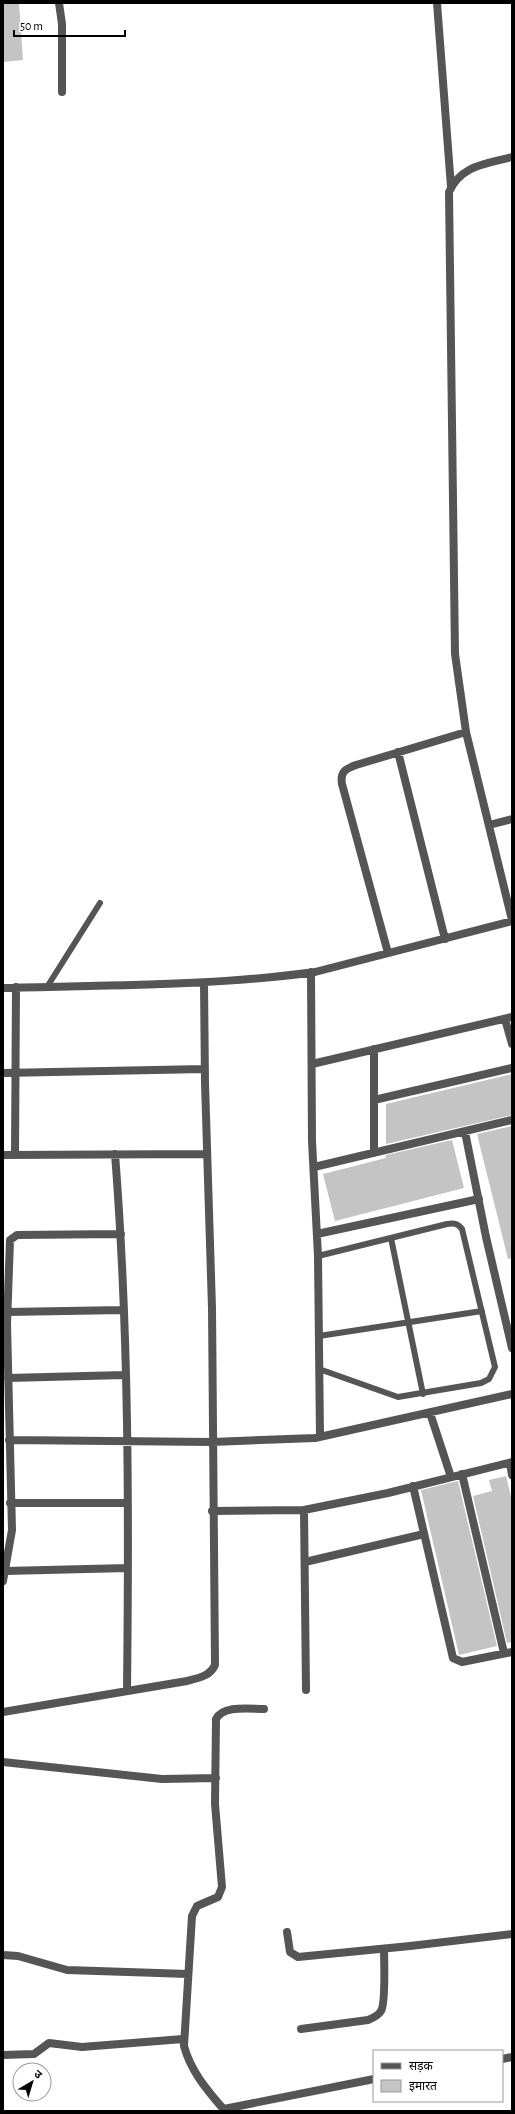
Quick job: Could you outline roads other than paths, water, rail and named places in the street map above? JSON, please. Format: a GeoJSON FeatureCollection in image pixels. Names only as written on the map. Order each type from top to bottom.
{"type":"FeatureCollection","features":[{"type":"Feature","properties":{"kind":"street"},"geometry":{"type":"LineString","coordinates":[[59,3],[62,24],[62,92]]}},
{"type":"Feature","properties":{"kind":"street"},"geometry":{"type":"LineString","coordinates":[[437,3],[451,187]]}},
{"type":"Feature","properties":{"kind":"street"},"geometry":{"type":"LineString","coordinates":[[3,988],[204,983],[311,972],[388,954],[512,921],[466,732],[455,654],[448,192],[454,181],[469,169],[512,157]]}},
{"type":"Feature","properties":{"kind":"street"},"geometry":{"type":"LineString","coordinates":[[388,954],[341,778],[345,769],[466,732]]}},
{"type":"Feature","properties":{"kind":"street"},"geometry":{"type":"LineString","coordinates":[[398,752],[445,939]]}},
{"type":"Feature","properties":{"kind":"street"},"geometry":{"type":"LineString","coordinates":[[488,825],[512,819]]}},
{"type":"Feature","properties":{"kind":"street"},"geometry":{"type":"LineString","coordinates":[[311,972],[314,1167],[318,1256],[320,1437]]}},
{"type":"Feature","properties":{"kind":"street"},"geometry":{"type":"LineString","coordinates":[[3,1712],[187,1681],[205,1676],[212,1672],[215,1665],[212,1511],[212,1308],[204,1069],[204,983]]}},
{"type":"Feature","properties":{"kind":"street"},"geometry":{"type":"LineString","coordinates":[[15,1155],[16,987]]}},
{"type":"Feature","properties":{"kind":"street"},"geometry":{"type":"LineString","coordinates":[[312,1064],[509,1018],[512,1044]]}},
{"type":"Feature","properties":{"kind":"street"},"geometry":{"type":"LineString","coordinates":[[374,1049],[374,1153]]}},
{"type":"Feature","properties":{"kind":"street"},"geometry":{"type":"LineString","coordinates":[[374,1100],[512,1068]]}},
{"type":"Feature","properties":{"kind":"street"},"geometry":{"type":"LineString","coordinates":[[3,1073],[204,1069]]}},
{"type":"Feature","properties":{"kind":"street"},"geometry":{"type":"LineString","coordinates":[[314,1167],[512,1120]]}},
{"type":"Feature","properties":{"kind":"street"},"geometry":{"type":"LineString","coordinates":[[465,1132],[479,1198],[509,1321],[512,1348]]}},
{"type":"Feature","properties":{"kind":"street"},"geometry":{"type":"LineString","coordinates":[[116,1154],[122,1234],[124,1310],[128,1568],[128,1691]]}},
{"type":"Feature","properties":{"kind":"street"},"geometry":{"type":"LineString","coordinates":[[3,1155],[207,1154]]}},
{"type":"Feature","properties":{"kind":"street"},"geometry":{"type":"LineString","coordinates":[[317,1234],[479,1198]]}},
{"type":"Feature","properties":{"kind":"street"},"geometry":{"type":"LineString","coordinates":[[3,1580],[12,1530],[8,1507],[9,1440],[7,1312],[9,1244],[13,1237],[17,1235],[122,1234]]}},
{"type":"Feature","properties":{"kind":"street"},"geometry":{"type":"LineString","coordinates":[[7,1312],[124,1310]]}},
{"type":"Feature","properties":{"kind":"street"},"geometry":{"type":"LineString","coordinates":[[8,1378],[125,1375]]}},
{"type":"Feature","properties":{"kind":"street"},"geometry":{"type":"LineString","coordinates":[[9,1440],[212,1442],[320,1437],[512,1394]]}},
{"type":"Feature","properties":{"kind":"street"},"geometry":{"type":"LineString","coordinates":[[430,1413],[450,1477]]}},
{"type":"Feature","properties":{"kind":"street"},"geometry":{"type":"LineString","coordinates":[[212,1511],[304,1510],[413,1486],[511,1462],[512,1474]]}},
{"type":"Feature","properties":{"kind":"street"},"geometry":{"type":"LineString","coordinates":[[413,1486],[453,1658],[462,1662],[508,1652],[462,1474]]}},
{"type":"Feature","properties":{"kind":"street"},"geometry":{"type":"LineString","coordinates":[[8,1507],[127,1503]]}},
{"type":"Feature","properties":{"kind":"street"},"geometry":{"type":"LineString","coordinates":[[304,1510],[306,1690]]}},
{"type":"Feature","properties":{"kind":"street"},"geometry":{"type":"LineString","coordinates":[[304,1562],[424,1534]]}},
{"type":"Feature","properties":{"kind":"street"},"geometry":{"type":"LineString","coordinates":[[5,1571],[128,1568]]}},
{"type":"Feature","properties":{"kind":"street"},"geometry":{"type":"LineString","coordinates":[[264,1709],[225,1710],[219,1714],[216,1720],[216,1804],[222,1887],[218,1897],[197,1906],[192,1916],[183,2039],[187,2056],[200,2080],[224,2110],[373,2079]]}},
{"type":"Feature","properties":{"kind":"street"},"geometry":{"type":"LineString","coordinates":[[3,1762],[162,1779],[216,1778]]}},
{"type":"Feature","properties":{"kind":"street"},"geometry":{"type":"LineString","coordinates":[[287,1932],[290,1952],[298,1957],[384,1949],[512,1934]]}},
{"type":"Feature","properties":{"kind":"street"},"geometry":{"type":"LineString","coordinates":[[301,2029],[368,2020],[377,2016],[382,2010],[383,2001],[384,1949]]}},
{"type":"Feature","properties":{"kind":"street"},"geometry":{"type":"LineString","coordinates":[[3,1955],[18,1956],[67,1970],[188,1974]]}},
{"type":"Feature","properties":{"kind":"street"},"geometry":{"type":"LineString","coordinates":[[3,2055],[34,2054],[49,2043],[82,2047],[183,2039]]}},
{"type":"Feature","properties":{"kind":"lane"},"geometry":{"type":"LineString","coordinates":[[47,987],[100,903]]}},
{"type":"Feature","properties":{"kind":"lane"},"geometry":{"type":"LineString","coordinates":[[318,1256],[447,1224],[454,1223],[459,1225],[462,1229],[495,1366],[493,1374],[489,1379],[481,1383],[398,1397],[390,1396],[319,1369]]}},
{"type":"Feature","properties":{"kind":"lane"},"geometry":{"type":"LineString","coordinates":[[391,1238],[423,1394]]}},
{"type":"Feature","properties":{"kind":"lane"},"geometry":{"type":"LineString","coordinates":[[319,1336],[482,1311]]}}]}
